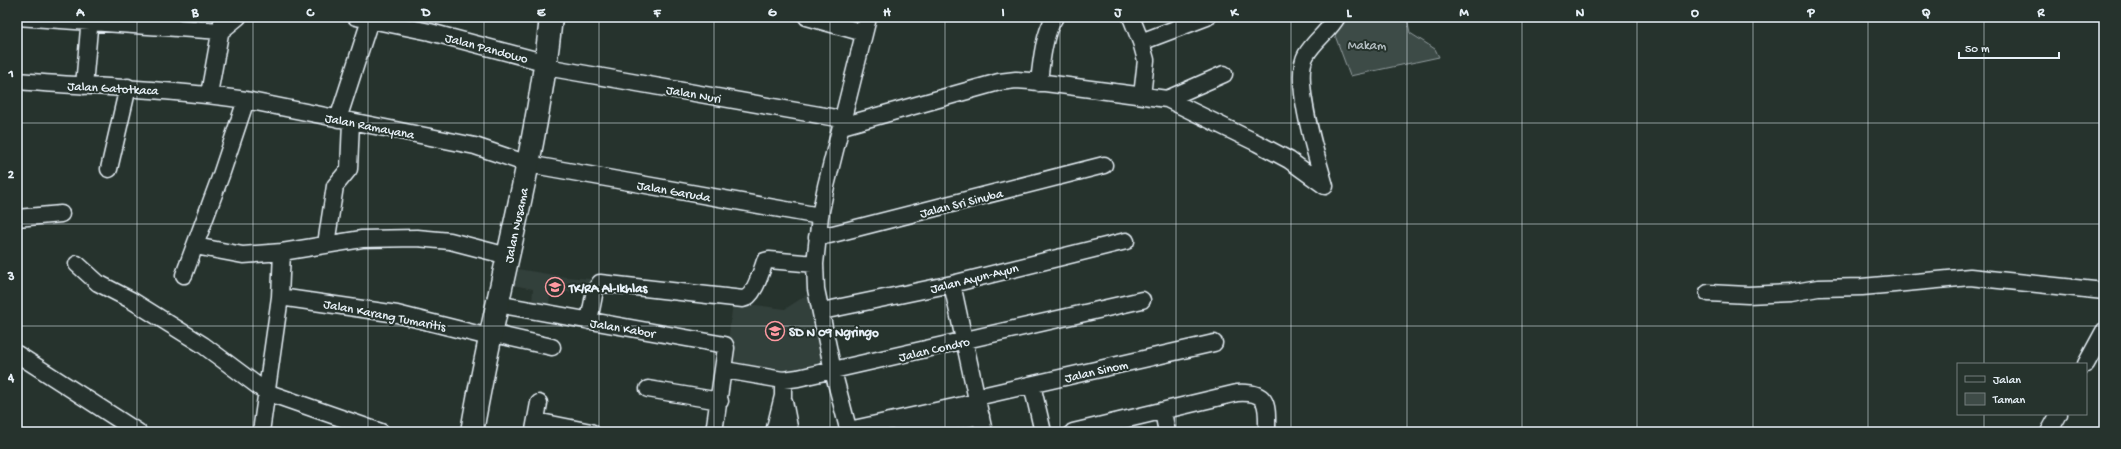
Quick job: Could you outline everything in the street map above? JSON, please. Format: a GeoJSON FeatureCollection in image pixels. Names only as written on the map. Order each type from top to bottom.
{"type":"FeatureCollection","features":[{"type":"Feature","properties":{"kind":"street"},"geometry":{"type":"LineString","coordinates":[[17,17],[222,24],[238,17]]}},
{"type":"Feature","properties":{"kind":"street","name":"Jalan Nusama"},"geometry":{"type":"LineString","coordinates":[[472,432],[489,335],[528,164],[546,65],[551,17]]}},
{"type":"Feature","properties":{"kind":"street"},"geometry":{"type":"LineString","coordinates":[[807,17],[869,22],[842,123],[820,216],[814,264],[816,289],[822,311],[833,372],[849,431]]}},
{"type":"Feature","properties":{"kind":"street"},"geometry":{"type":"LineString","coordinates":[[1039,83],[1043,56],[1055,17]]}},
{"type":"Feature","properties":{"kind":"street"},"geometry":{"type":"LineString","coordinates":[[1131,17],[1141,42],[1146,60],[1142,96]]}},
{"type":"Feature","properties":{"kind":"street"},"geometry":{"type":"LineString","coordinates":[[1141,42],[1207,17]]}},
{"type":"Feature","properties":{"kind":"street"},"geometry":{"type":"LineString","coordinates":[[842,123],[1000,82],[1016,80],[1167,99],[1276,153],[1326,186],[1304,103],[1301,79],[1306,56],[1337,17]]}},
{"type":"Feature","properties":{"kind":"street"},"geometry":{"type":"LineString","coordinates":[[326,244],[335,186],[349,169],[345,121],[363,19]]}},
{"type":"Feature","properties":{"kind":"street","name":"Jalan Pandowo"},"geometry":{"type":"LineString","coordinates":[[363,19],[431,24],[546,65]]}},
{"type":"Feature","properties":{"kind":"street"},"geometry":{"type":"LineString","coordinates":[[84,86],[90,20]]}},
{"type":"Feature","properties":{"kind":"street"},"geometry":{"type":"LineString","coordinates":[[209,94],[222,24]]}},
{"type":"Feature","properties":{"kind":"street","name":"Jalan Nuri"},"geometry":{"type":"LineString","coordinates":[[546,65],[842,123]]}},
{"type":"Feature","properties":{"kind":"street"},"geometry":{"type":"LineString","coordinates":[[1167,99],[1224,74]]}},
{"type":"Feature","properties":{"kind":"street","name":"Jalan Gatotkaca"},"geometry":{"type":"LineString","coordinates":[[17,81],[84,86],[128,87],[209,94]]}},
{"type":"Feature","properties":{"kind":"street"},"geometry":{"type":"LineString","coordinates":[[109,169],[128,87]]}},
{"type":"Feature","properties":{"kind":"street","name":"Jalan Ramayana"},"geometry":{"type":"LineString","coordinates":[[209,94],[246,100],[475,146],[528,164]]}},
{"type":"Feature","properties":{"kind":"street"},"geometry":{"type":"LineString","coordinates":[[184,276],[221,175],[246,100]]}},
{"type":"Feature","properties":{"kind":"street","name":"Jalan Garuda"},"geometry":{"type":"LineString","coordinates":[[528,164],[820,216]]}},
{"type":"Feature","properties":{"kind":"street","name":"Jalan Sri Sinuba"},"geometry":{"type":"LineString","coordinates":[[817,237],[1104,165]]}},
{"type":"Feature","properties":{"kind":"street"},"geometry":{"type":"LineString","coordinates":[[17,218],[61,214]]}},
{"type":"Feature","properties":{"kind":"street"},"geometry":{"type":"LineString","coordinates":[[195,246],[243,255],[282,252],[371,238],[417,238],[450,241],[508,256]]}},
{"type":"Feature","properties":{"kind":"street","name":"Jalan Ayun-Ayun"},"geometry":{"type":"LineString","coordinates":[[822,311],[952,284],[1051,258],[1126,241]]}},
{"type":"Feature","properties":{"kind":"street"},"geometry":{"type":"LineString","coordinates":[[261,432],[280,297],[282,252]]}},
{"type":"Feature","properties":{"kind":"street"},"geometry":{"type":"LineString","coordinates":[[589,321],[595,290],[600,283],[743,299],[747,298],[751,294],[765,261],[769,260],[814,264]]}},
{"type":"Feature","properties":{"kind":"street"},"geometry":{"type":"LineString","coordinates":[[77,264],[98,283],[131,300],[203,345],[266,392],[381,432]]}},
{"type":"Feature","properties":{"kind":"street"},"geometry":{"type":"LineString","coordinates":[[1708,293],[1748,295],[1782,294],[1818,288],[1862,287],[1970,277],[2104,291]]}},
{"type":"Feature","properties":{"kind":"street"},"geometry":{"type":"LineString","coordinates":[[952,284],[984,432]]}},
{"type":"Feature","properties":{"kind":"street","name":"Jalan Karang Tumaritis"},"geometry":{"type":"LineString","coordinates":[[280,297],[397,314],[489,335],[552,347]]}},
{"type":"Feature","properties":{"kind":"street","name":"Jalan Condro"},"geometry":{"type":"LineString","coordinates":[[724,370],[783,388],[833,372],[1084,312],[1142,300]]}},
{"type":"Feature","properties":{"kind":"street","name":"Jalan Kabor"},"geometry":{"type":"LineString","coordinates":[[497,304],[725,345],[724,370]]}},
{"type":"Feature","properties":{"kind":"street"},"geometry":{"type":"LineString","coordinates":[[2087,363],[2104,331]]}},
{"type":"Feature","properties":{"kind":"street","name":"Jalan Sinom"},"geometry":{"type":"LineString","coordinates":[[849,431],[978,405],[1032,385],[1214,343]]}},
{"type":"Feature","properties":{"kind":"street"},"geometry":{"type":"LineString","coordinates":[[17,354],[138,432]]}},
{"type":"Feature","properties":{"kind":"street"},"geometry":{"type":"LineString","coordinates":[[714,432],[724,370]]}},
{"type":"Feature","properties":{"kind":"street"},"geometry":{"type":"LineString","coordinates":[[1032,385],[1042,432]]}},
{"type":"Feature","properties":{"kind":"street"},"geometry":{"type":"LineString","coordinates":[[774,432],[783,388]]}},
{"type":"Feature","properties":{"kind":"street"},"geometry":{"type":"LineString","coordinates":[[783,388],[790,432]]}},
{"type":"Feature","properties":{"kind":"street"},"geometry":{"type":"LineString","coordinates":[[648,389],[720,401]]}},
{"type":"Feature","properties":{"kind":"street"},"geometry":{"type":"LineString","coordinates":[[1073,432],[1237,394],[1247,393],[1262,397],[1268,408],[1267,432]]}},
{"type":"Feature","properties":{"kind":"street"},"geometry":{"type":"LineString","coordinates":[[539,403],[535,427],[591,432]]}},
{"type":"Feature","properties":{"kind":"street"},"geometry":{"type":"LineString","coordinates":[[901,432],[978,405]]}},
{"type":"Feature","properties":{"kind":"street"},"geometry":{"type":"LineString","coordinates":[[1163,412],[1167,432]]}},
{"type":"Feature","properties":{"kind":"street"},"geometry":{"type":"LineString","coordinates":[[2049,432],[2058,415]]}},
{"type":"Feature","properties":{"kind":"shaded area","name":"TK/RA Al-Ikhlas"},"geometry":{"type":"Polygon","coordinates":[[[512,268],[566,277],[590,279],[590,292],[567,292],[552,289],[548,307],[532,304],[533,289],[508,284],[512,268]]]}},
{"type":"Feature","properties":{"kind":"shaded area","name":"SD N 09 Ngringo"},"geometry":{"type":"Polygon","coordinates":[[[811,292],[828,366],[780,376],[731,367],[728,342],[733,302],[785,309],[811,292]]]}},
{"type":"Feature","properties":{"kind":"green space","name":"Makam"},"geometry":{"type":"Polygon","coordinates":[[[1342,17],[1407,17],[1410,33],[1435,49],[1439,57],[1350,76],[1333,30],[1342,17]]]}},
{"type":"Feature","properties":{"kind":"place","name":"TK/RA Al-Ikhlas"},"geometry":{"type":"Point","coordinates":[555,287]}},
{"type":"Feature","properties":{"kind":"place","name":"SD N 09 Ngringo"},"geometry":{"type":"Point","coordinates":[775,331]}}]}
